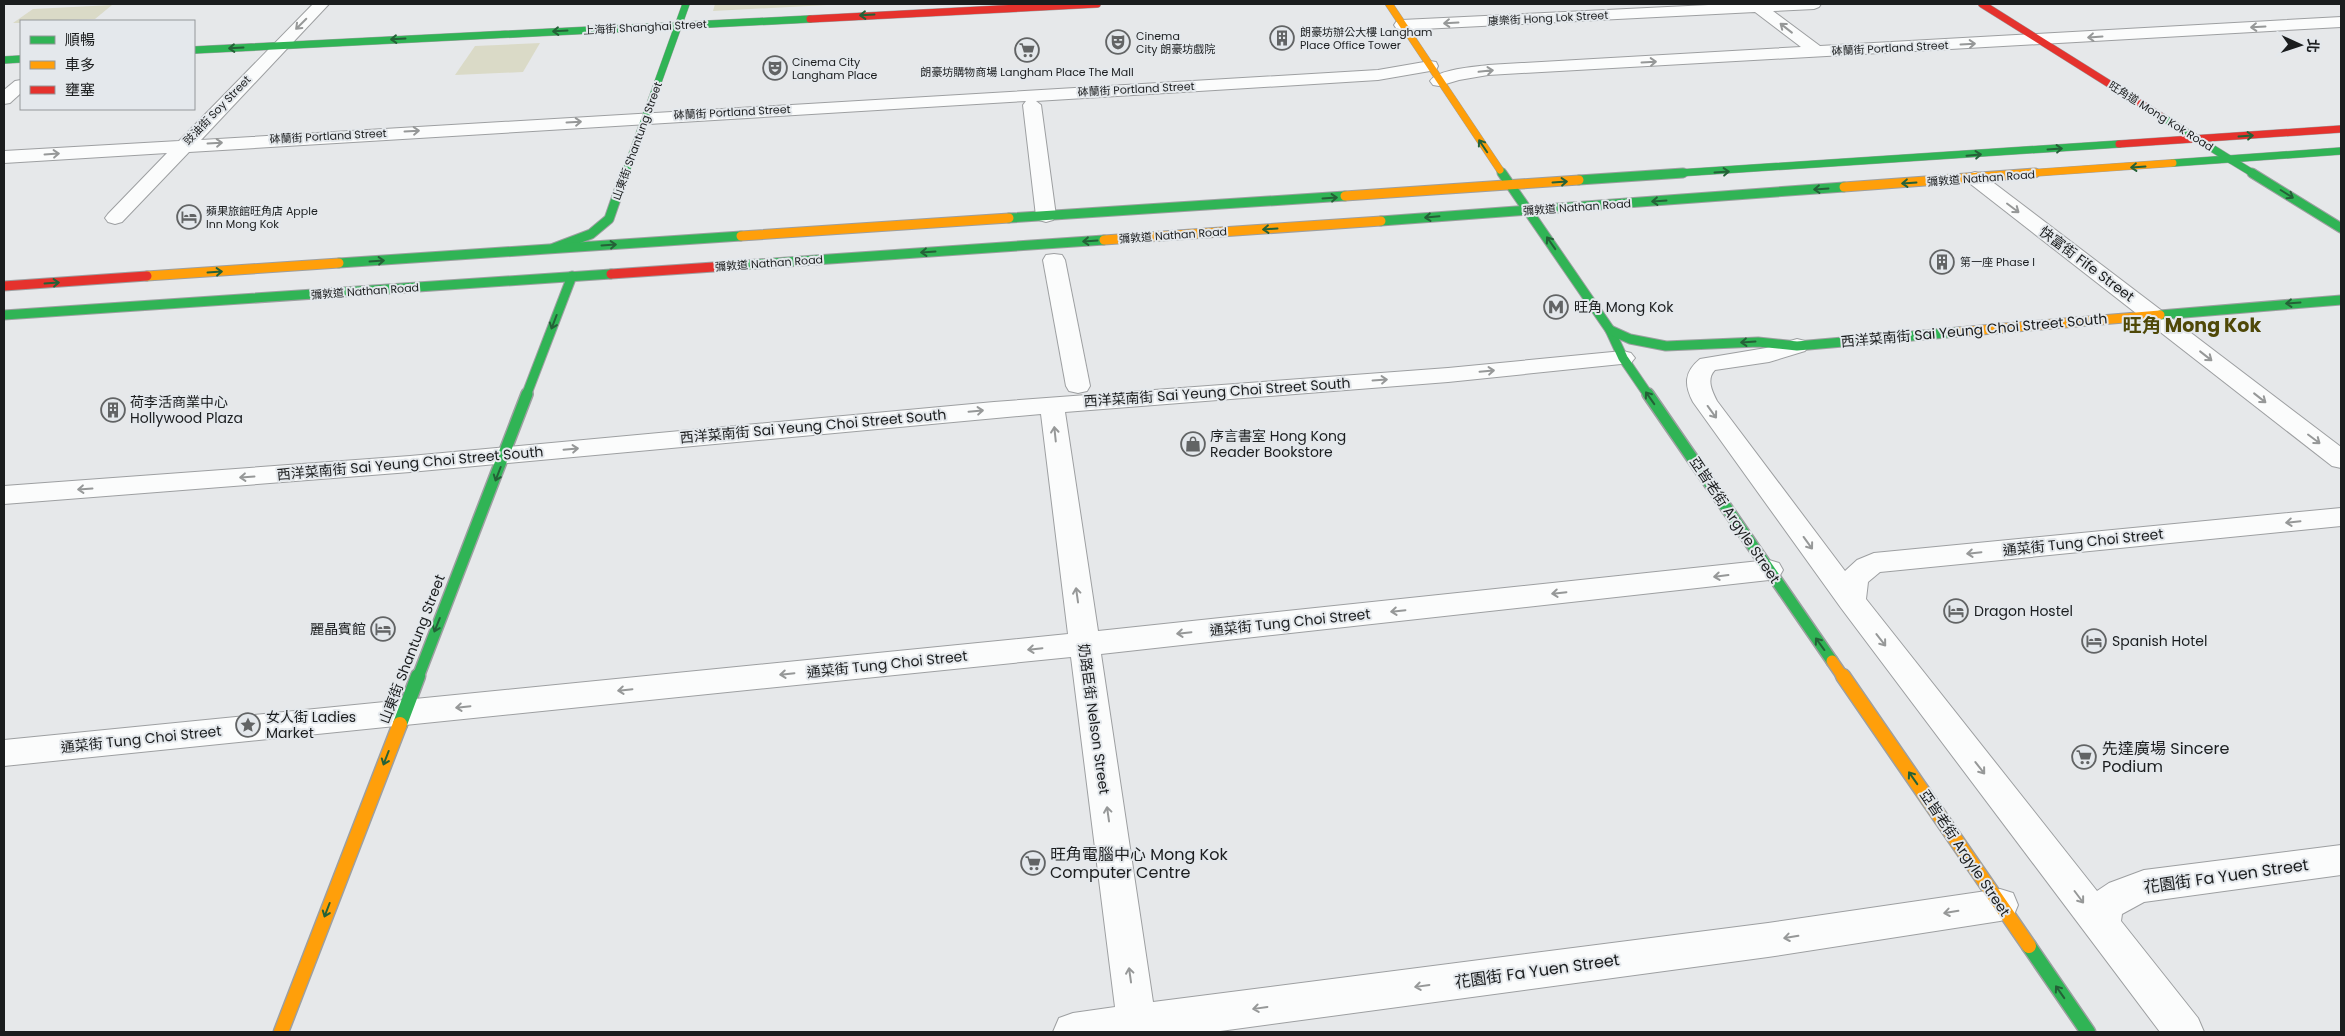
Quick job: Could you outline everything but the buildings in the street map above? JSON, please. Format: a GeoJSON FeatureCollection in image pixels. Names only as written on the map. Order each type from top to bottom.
{"type":"FeatureCollection","features":[{"type":"Feature","properties":{"kind":"main road","name":"山東街 Shantung Street"},"geometry":{"type":"LineString","coordinates":[[554,248],[590,235],[602,227],[609,219],[686,4]]}},
{"type":"Feature","properties":{"kind":"main road","name":"上海街 Shanghai Street"},"geometry":{"type":"LineString","coordinates":[[195,50],[1096,4]]}},
{"type":"Feature","properties":{"kind":"main road","name":"亞皆老街 Argyle Street"},"geometry":{"type":"LineString","coordinates":[[1388,4],[1610,330],[1623,358],[2088,1032]]}},
{"type":"Feature","properties":{"kind":"main road","name":"旺角道 Mong Kok Road"},"geometry":{"type":"LineString","coordinates":[[1982,4],[2341,228]]}},
{"type":"Feature","properties":{"kind":"main road"},"geometry":{"type":"LineString","coordinates":[[4,60],[20,59]]}},
{"type":"Feature","properties":{"kind":"main road","name":"彌敦道 Nathan Road"},"geometry":{"type":"LineString","coordinates":[[4,286],[2341,129]]}},
{"type":"Feature","properties":{"kind":"main road","name":"彌敦道 Nathan Road"},"geometry":{"type":"LineString","coordinates":[[4,315],[1528,210],[2341,151]]}},
{"type":"Feature","properties":{"kind":"main road","name":"山東街 Shantung Street"},"geometry":{"type":"LineString","coordinates":[[281,1032],[403,713],[505,455],[572,276]]}},
{"type":"Feature","properties":{"kind":"main road","name":"西洋菜南街 Sai Yeung Choi Street South"},"geometry":{"type":"LineString","coordinates":[[1610,330],[1629,340],[1649,346],[1669,347],[1758,342],[1797,346],[2341,300]]}},
{"type":"Feature","properties":{"kind":"street","name":"豉油街 Soy Street"},"geometry":{"type":"LineString","coordinates":[[115,218],[321,4]]}},
{"type":"Feature","properties":{"kind":"street","name":"康樂街 Hong Lok Street"},"geometry":{"type":"LineString","coordinates":[[1402,25],[1757,5],[1814,4]]}},
{"type":"Feature","properties":{"kind":"street"},"geometry":{"type":"LineString","coordinates":[[1757,5],[1818,53]]}},
{"type":"Feature","properties":{"kind":"street","name":"砵蘭街 Portland Street"},"geometry":{"type":"LineString","coordinates":[[4,157],[1378,75],[1456,75],[1488,70],[1818,53],[2341,22]]}},
{"type":"Feature","properties":{"kind":"street"},"geometry":{"type":"LineString","coordinates":[[4,99],[20,86]]}},
{"type":"Feature","properties":{"kind":"street"},"geometry":{"type":"LineString","coordinates":[[1032,105],[1046,216]]}},
{"type":"Feature","properties":{"kind":"street","name":"快富街 Fife Street"},"geometry":{"type":"LineString","coordinates":[[1975,178],[2341,460]]}},
{"type":"Feature","properties":{"kind":"street"},"geometry":{"type":"LineString","coordinates":[[1054,260],[1078,386]]}},
{"type":"Feature","properties":{"kind":"street"},"geometry":{"type":"LineString","coordinates":[[1797,346],[1769,355],[1708,364],[1701,368],[1697,379],[1698,389],[1704,402],[1851,601],[2184,1032]]}},
{"type":"Feature","properties":{"kind":"street","name":"西洋菜南街 Sai Yeung Choi Street South"},"geometry":{"type":"LineString","coordinates":[[4,495],[505,455],[1052,405],[1457,374],[1623,358]]}},
{"type":"Feature","properties":{"kind":"street","name":"奶路臣街 Nelson Street"},"geometry":{"type":"LineString","coordinates":[[1052,405],[1138,1028]]}},
{"type":"Feature","properties":{"kind":"street","name":"通菜街 Tung Choi Street"},"geometry":{"type":"LineString","coordinates":[[1851,601],[1852,581],[1860,571],[1874,564],[2341,517]]}},
{"type":"Feature","properties":{"kind":"street","name":"通菜街 Tung Choi Street"},"geometry":{"type":"LineString","coordinates":[[4,754],[1084,644],[1769,570]]}},
{"type":"Feature","properties":{"kind":"street","name":"花園街 Fa Yuen Street"},"geometry":{"type":"LineString","coordinates":[[2101,925],[2106,905],[2122,894],[2144,886],[2341,860]]}},
{"type":"Feature","properties":{"kind":"street","name":"花園街 Fa Yuen Street"},"geometry":{"type":"LineString","coordinates":[[1073,1032],[1138,1028],[1768,940],[2000,905]]}},
{"type":"Feature","properties":{"kind":"green space"},"geometry":{"type":"Polygon","coordinates":[[[715,4],[846,4],[713,11],[715,4]]]}},
{"type":"Feature","properties":{"kind":"green space"},"geometry":{"type":"Polygon","coordinates":[[[112,5],[95,19],[20,20],[20,23],[13,23],[33,9],[112,5]]]}},
{"type":"Feature","properties":{"kind":"green space"},"geometry":{"type":"Polygon","coordinates":[[[540,43],[523,72],[455,75],[475,46],[540,43]]]}},
{"type":"Feature","properties":{"kind":"traffic: fast"},"geometry":{"type":"LineString","coordinates":[[554,248],[591,234],[609,219],[686,4]]}},
{"type":"Feature","properties":{"kind":"traffic: fast"},"geometry":{"type":"LineString","coordinates":[[195,50],[810,19]]}},
{"type":"Feature","properties":{"kind":"traffic: fast"},"geometry":{"type":"LineString","coordinates":[[4,60],[20,59]]}},
{"type":"Feature","properties":{"kind":"traffic: fast"},"geometry":{"type":"LineString","coordinates":[[2162,117],[2231,160]]}},
{"type":"Feature","properties":{"kind":"traffic: fast"},"geometry":{"type":"LineString","coordinates":[[1579,180],[2119,144]]}},
{"type":"Feature","properties":{"kind":"traffic: fast"},"geometry":{"type":"LineString","coordinates":[[2173,163],[2341,151]]}},
{"type":"Feature","properties":{"kind":"traffic: fast"},"geometry":{"type":"LineString","coordinates":[[2231,160],[2341,228]]}},
{"type":"Feature","properties":{"kind":"traffic: fast"},"geometry":{"type":"LineString","coordinates":[[1500,170],[1610,330],[1623,358],[1832,661]]}},
{"type":"Feature","properties":{"kind":"traffic: fast"},"geometry":{"type":"LineString","coordinates":[[1381,221],[1844,187]]}},
{"type":"Feature","properties":{"kind":"traffic: fast"},"geometry":{"type":"LineString","coordinates":[[1009,218],[1345,196]]}},
{"type":"Feature","properties":{"kind":"traffic: fast"},"geometry":{"type":"LineString","coordinates":[[339,263],[741,236]]}},
{"type":"Feature","properties":{"kind":"traffic: fast"},"geometry":{"type":"LineString","coordinates":[[743,265],[1104,240]]}},
{"type":"Feature","properties":{"kind":"traffic: fast"},"geometry":{"type":"LineString","coordinates":[[4,315],[611,274]]}},
{"type":"Feature","properties":{"kind":"traffic: fast"},"geometry":{"type":"LineString","coordinates":[[400,724],[572,276]]}},
{"type":"Feature","properties":{"kind":"traffic: fast"},"geometry":{"type":"LineString","coordinates":[[2160,315],[2341,300]]}},
{"type":"Feature","properties":{"kind":"traffic: fast"},"geometry":{"type":"LineString","coordinates":[[1610,330],[1630,339],[1666,346],[1758,342],[1797,346],[1958,332]]}},
{"type":"Feature","properties":{"kind":"traffic: fast"},"geometry":{"type":"LineString","coordinates":[[2029,946],[2088,1032]]}},
{"type":"Feature","properties":{"kind":"traffic: slow"},"geometry":{"type":"LineString","coordinates":[[1389,4],[1500,170]]}},
{"type":"Feature","properties":{"kind":"traffic: slow"},"geometry":{"type":"LineString","coordinates":[[1844,187],[2173,163]]}},
{"type":"Feature","properties":{"kind":"traffic: slow"},"geometry":{"type":"LineString","coordinates":[[1345,196],[1579,180]]}},
{"type":"Feature","properties":{"kind":"traffic: slow"},"geometry":{"type":"LineString","coordinates":[[741,236],[1009,218]]}},
{"type":"Feature","properties":{"kind":"traffic: slow"},"geometry":{"type":"LineString","coordinates":[[1104,240],[1381,221]]}},
{"type":"Feature","properties":{"kind":"traffic: slow"},"geometry":{"type":"LineString","coordinates":[[147,276],[339,263]]}},
{"type":"Feature","properties":{"kind":"traffic: slow"},"geometry":{"type":"LineString","coordinates":[[1958,332],[2160,315]]}},
{"type":"Feature","properties":{"kind":"traffic: slow"},"geometry":{"type":"LineString","coordinates":[[1832,661],[2029,946]]}},
{"type":"Feature","properties":{"kind":"traffic: slow"},"geometry":{"type":"LineString","coordinates":[[281,1032],[400,724]]}},
{"type":"Feature","properties":{"kind":"traffic: jam"},"geometry":{"type":"LineString","coordinates":[[810,19],[1097,4]]}},
{"type":"Feature","properties":{"kind":"traffic: jam"},"geometry":{"type":"LineString","coordinates":[[1982,4],[2162,117]]}},
{"type":"Feature","properties":{"kind":"traffic: jam"},"geometry":{"type":"LineString","coordinates":[[2119,144],[2341,129]]}},
{"type":"Feature","properties":{"kind":"traffic: jam"},"geometry":{"type":"LineString","coordinates":[[611,274],[743,265]]}},
{"type":"Feature","properties":{"kind":"traffic: jam"},"geometry":{"type":"LineString","coordinates":[[4,286],[147,276]]}},
{"type":"Feature","properties":{"kind":"place","name":"朗豪坊辦公大樓 Langham Place Office Tower"},"geometry":{"type":"Point","coordinates":[1282,38]}},
{"type":"Feature","properties":{"kind":"place","name":"Cinema City 朗豪坊戲院"},"geometry":{"type":"Point","coordinates":[1118,42]}},
{"type":"Feature","properties":{"kind":"place","name":"朗豪坊購物商場 Langham Place The Mall"},"geometry":{"type":"Point","coordinates":[1027,50]}},
{"type":"Feature","properties":{"kind":"place","name":"Cinema City Langham Place"},"geometry":{"type":"Point","coordinates":[775,68]}},
{"type":"Feature","properties":{"kind":"place","name":"蘋果旅館旺角店 Apple Inn Mong Kok"},"geometry":{"type":"Point","coordinates":[189,217]}},
{"type":"Feature","properties":{"kind":"place","name":"第一座 Phase I"},"geometry":{"type":"Point","coordinates":[1942,262]}},
{"type":"Feature","properties":{"kind":"place","name":"旺角 Mong Kok"},"geometry":{"type":"Point","coordinates":[1556,307]}},
{"type":"Feature","properties":{"kind":"place","name":"荷李活商業中心 Hollywood Plaza"},"geometry":{"type":"Point","coordinates":[113,410]}},
{"type":"Feature","properties":{"kind":"place","name":"序言書室 Hong Kong Reader Bookstore"},"geometry":{"type":"Point","coordinates":[1193,444]}},
{"type":"Feature","properties":{"kind":"place","name":"Dragon Hostel"},"geometry":{"type":"Point","coordinates":[1956,611]}},
{"type":"Feature","properties":{"kind":"place","name":"麗晶賓館"},"geometry":{"type":"Point","coordinates":[383,629]}},
{"type":"Feature","properties":{"kind":"place","name":"Spanish Hotel"},"geometry":{"type":"Point","coordinates":[2094,641]}},
{"type":"Feature","properties":{"kind":"place","name":"女人街 Ladies Market"},"geometry":{"type":"Point","coordinates":[248,725]}},
{"type":"Feature","properties":{"kind":"place","name":"先達廣場 Sincere Podium"},"geometry":{"type":"Point","coordinates":[2084,757]}},
{"type":"Feature","properties":{"kind":"place","name":"旺角電腦中心 Mong Kok Computer Centre"},"geometry":{"type":"Point","coordinates":[1033,863]}},
{"type":"Feature","properties":{"kind":"district","name":"旺角 Mong Kok"},"geometry":{"type":"Point","coordinates":[2192,325]}}]}
